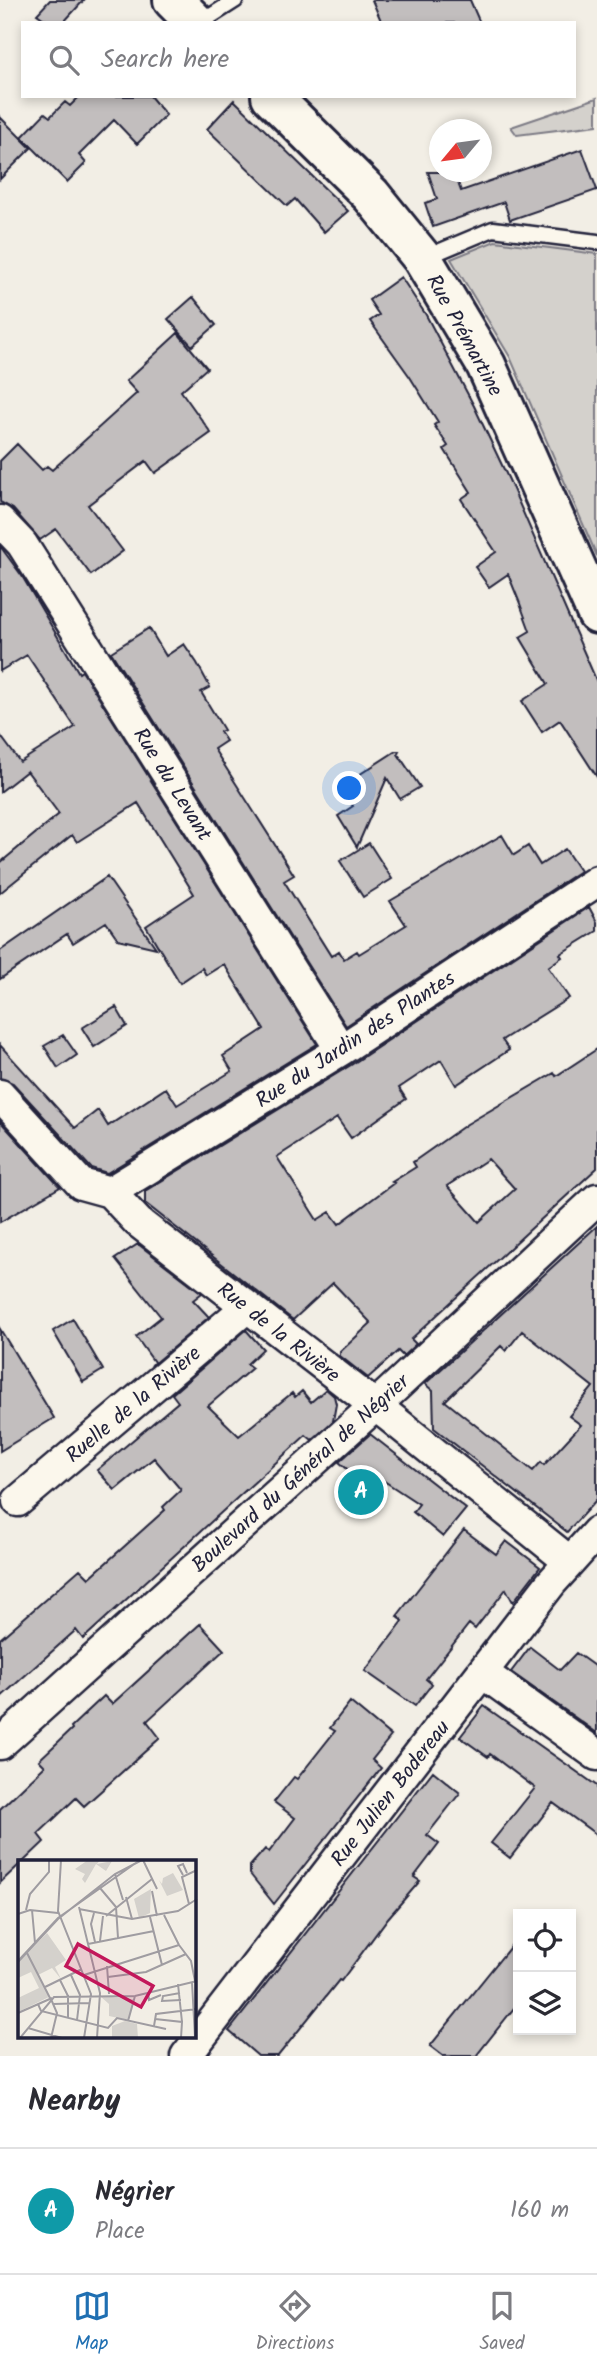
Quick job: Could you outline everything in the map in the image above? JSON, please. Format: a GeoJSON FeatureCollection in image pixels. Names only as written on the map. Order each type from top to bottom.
{"type":"FeatureCollection","features":[{"type":"Feature","properties":{"kind":"street"},"geometry":{"type":"LineString","coordinates":[[173,0],[196,21]]}},
{"type":"Feature","properties":{"kind":"street","name":"Rue Prémartine"},"geometry":{"type":"LineString","coordinates":[[273,98],[371,195],[422,258],[486,365],[597,614]]}},
{"type":"Feature","properties":{"kind":"street","name":"Rue du Levant"},"geometry":{"type":"LineString","coordinates":[[0,521],[22,544],[341,1050]]}},
{"type":"Feature","properties":{"kind":"street","name":"Rue du Jardin des Plantes"},"geometry":{"type":"LineString","coordinates":[[110,1192],[341,1050],[597,881]]}},
{"type":"Feature","properties":{"kind":"street","name":"Rue de la Rivière"},"geometry":{"type":"LineString","coordinates":[[0,1095],[81,1184],[110,1192],[138,1222],[570,1562]]}},
{"type":"Feature","properties":{"kind":"street","name":"Boulevard du Général de Négrier"},"geometry":{"type":"LineString","coordinates":[[0,1744],[375,1406],[597,1199]]}},
{"type":"Feature","properties":{"kind":"street","name":"Ruelle de la Rivière"},"geometry":{"type":"LineString","coordinates":[[18,1501],[247,1307]]}},
{"type":"Feature","properties":{"kind":"street","name":"Rue Julien Bodereau"},"geometry":{"type":"LineString","coordinates":[[186,2056],[551,1583],[597,1532]]}},
{"type":"Feature","properties":{"kind":"street"},"geometry":{"type":"LineString","coordinates":[[483,1673],[597,1755]]}},
{"type":"Feature","properties":{"kind":"lane"},"geometry":{"type":"LineString","coordinates":[[201,21],[236,0]]}},
{"type":"Feature","properties":{"kind":"lane"},"geometry":{"type":"LineString","coordinates":[[422,258],[493,229],[597,242]]}},
{"type":"Feature","properties":{"kind":"shaded area"},"geometry":{"type":"Polygon","coordinates":[[[597,98],[597,125],[517,135],[511,127],[597,98]]]}},
{"type":"Feature","properties":{"kind":"shaded area"},"geometry":{"type":"Polygon","coordinates":[[[495,241],[597,254],[597,556],[510,357],[451,259],[495,241]]]}},
{"type":"Feature","properties":{"kind":"building"},"geometry":{"type":"Polygon","coordinates":[[[50,0],[84,0],[65,21],[47,21],[37,14],[50,0]]]}},
{"type":"Feature","properties":{"kind":"building"},"geometry":{"type":"Polygon","coordinates":[[[372,0],[470,0],[479,21],[381,21],[372,0]]]}},
{"type":"Feature","properties":{"kind":"building"},"geometry":{"type":"Polygon","coordinates":[[[78,98],[152,98],[166,115],[137,144],[114,120],[79,155],[86,163],[67,182],[22,137],[45,113],[50,117],[65,102],[70,106],[78,98]]]}},
{"type":"Feature","properties":{"kind":"building"},"geometry":{"type":"Polygon","coordinates":[[[234,100],[348,211],[324,232],[295,199],[287,206],[207,129],[234,100]]]}},
{"type":"Feature","properties":{"kind":"building"},"geometry":{"type":"Polygon","coordinates":[[[0,117],[31,148],[0,179],[0,117]]]}},
{"type":"Feature","properties":{"kind":"building"},"geometry":{"type":"Polygon","coordinates":[[[582,149],[597,190],[510,220],[504,202],[433,227],[425,203],[437,199],[431,182],[458,182],[461,191],[582,149]]]}},
{"type":"Feature","properties":{"kind":"building"},"geometry":{"type":"Polygon","coordinates":[[[401,277],[426,315],[474,406],[597,682],[597,777],[560,720],[542,732],[522,701],[548,684],[520,637],[530,631],[519,601],[508,574],[489,587],[475,567],[496,552],[461,499],[471,492],[444,449],[448,446],[434,425],[438,422],[370,321],[379,315],[369,300],[401,277]]]}},
{"type":"Feature","properties":{"kind":"building"},"geometry":{"type":"Polygon","coordinates":[[[193,297],[216,325],[192,346],[168,319],[193,297]]]}},
{"type":"Feature","properties":{"kind":"building"},"geometry":{"type":"Polygon","coordinates":[[[178,333],[207,368],[181,391],[211,433],[155,473],[146,461],[88,505],[123,551],[91,575],[56,529],[40,540],[13,509],[0,502],[0,461],[17,444],[42,470],[47,466],[52,470],[137,393],[126,381],[178,333]]]}},
{"type":"Feature","properties":{"kind":"building"},"geometry":{"type":"Polygon","coordinates":[[[0,546],[22,576],[79,673],[82,671],[317,1044],[107,1173],[91,1168],[13,1083],[0,1078],[0,1045],[75,1128],[98,1110],[108,1126],[166,1088],[177,1105],[232,1071],[223,1056],[264,1029],[224,964],[206,975],[202,968],[180,983],[146,926],[194,894],[138,803],[77,842],[72,835],[0,893],[0,863],[59,814],[27,771],[0,792],[0,735],[20,762],[75,727],[27,655],[0,671],[0,546]]]}},
{"type":"Feature","properties":{"kind":"building"},"geometry":{"type":"Polygon","coordinates":[[[149,628],[166,656],[184,644],[197,663],[210,687],[201,692],[224,730],[220,732],[226,741],[214,749],[294,875],[284,881],[331,956],[339,951],[344,959],[357,951],[359,954],[406,925],[390,901],[502,835],[514,855],[528,846],[540,865],[565,849],[580,871],[346,1026],[111,652],[149,628]]]}},
{"type":"Feature","properties":{"kind":"building"},"geometry":{"type":"Polygon","coordinates":[[[399,751],[398,754],[420,787],[400,799],[387,778],[357,847],[338,816],[353,806],[340,787],[399,751]]]}},
{"type":"Feature","properties":{"kind":"building"},"geometry":{"type":"Polygon","coordinates":[[[369,843],[392,879],[363,897],[340,861],[369,843]]]}},
{"type":"Feature","properties":{"kind":"building"},"geometry":{"type":"Polygon","coordinates":[[[107,877],[156,948],[118,939],[106,922],[73,943],[67,934],[0,979],[0,951],[107,877]]]}},
{"type":"Feature","properties":{"kind":"building"},"geometry":{"type":"Polygon","coordinates":[[[589,907],[597,922],[597,931],[560,954],[562,957],[548,967],[569,998],[502,1040],[509,1050],[456,1085],[441,1060],[399,1088],[406,1099],[351,1138],[337,1118],[277,1157],[317,1220],[330,1212],[339,1224],[394,1183],[392,1182],[416,1167],[413,1162],[467,1124],[554,1073],[556,1076],[597,1049],[597,1168],[411,1339],[416,1344],[403,1356],[398,1351],[368,1378],[340,1356],[340,1352],[371,1323],[333,1283],[293,1320],[145,1203],[145,1191],[351,1065],[589,907]],[[488,1159],[447,1186],[479,1222],[515,1189],[488,1159]]]}},
{"type":"Feature","properties":{"kind":"building"},"geometry":{"type":"Polygon","coordinates":[[[116,1007],[127,1026],[94,1047],[82,1028],[116,1007]]]}},
{"type":"Feature","properties":{"kind":"building"},"geometry":{"type":"Polygon","coordinates":[[[63,1035],[77,1055],[58,1068],[44,1046],[63,1035]]]}},
{"type":"Feature","properties":{"kind":"building"},"geometry":{"type":"Polygon","coordinates":[[[0,1121],[60,1187],[0,1222],[0,1121]]]}},
{"type":"Feature","properties":{"kind":"building"},"geometry":{"type":"Polygon","coordinates":[[[597,1226],[597,1499],[567,1532],[434,1428],[433,1391],[425,1384],[597,1226]],[[522,1331],[506,1351],[501,1346],[445,1401],[533,1471],[541,1462],[544,1465],[581,1425],[569,1416],[593,1387],[522,1331]]]}},
{"type":"Feature","properties":{"kind":"building"},"geometry":{"type":"Polygon","coordinates":[[[138,1244],[202,1293],[193,1300],[209,1317],[151,1366],[154,1362],[136,1337],[161,1317],[115,1259],[138,1244]]]}},
{"type":"Feature","properties":{"kind":"building"},"geometry":{"type":"Polygon","coordinates":[[[73,1319],[103,1370],[83,1382],[53,1331],[73,1319]]]}},
{"type":"Feature","properties":{"kind":"building"},"geometry":{"type":"Polygon","coordinates":[[[0,1329],[54,1418],[0,1451],[0,1329]]]}},
{"type":"Feature","properties":{"kind":"building"},"geometry":{"type":"Polygon","coordinates":[[[246,1330],[263,1349],[247,1364],[252,1368],[208,1406],[239,1436],[292,1393],[295,1397],[302,1391],[311,1402],[326,1389],[334,1396],[336,1404],[333,1421],[312,1440],[306,1435],[83,1639],[76,1630],[0,1698],[0,1639],[80,1569],[89,1578],[165,1510],[163,1507],[181,1490],[154,1458],[115,1490],[97,1470],[178,1402],[172,1394],[246,1330]]]}},
{"type":"Feature","properties":{"kind":"building"},"geometry":{"type":"Polygon","coordinates":[[[370,1434],[466,1509],[443,1537],[413,1512],[419,1504],[384,1481],[374,1492],[339,1462],[370,1434]]]}},
{"type":"Feature","properties":{"kind":"building"},"geometry":{"type":"Polygon","coordinates":[[[464,1530],[496,1554],[506,1541],[540,1567],[513,1602],[506,1589],[475,1629],[469,1624],[426,1679],[432,1684],[415,1706],[365,1671],[403,1621],[397,1616],[464,1530]]]}},
{"type":"Feature","properties":{"kind":"building"},"geometry":{"type":"Polygon","coordinates":[[[200,1624],[224,1650],[147,1721],[160,1738],[84,1806],[76,1798],[38,1834],[44,1842],[25,1860],[18,1860],[18,1866],[0,1883],[0,1809],[45,1766],[39,1760],[104,1696],[112,1704],[200,1624]]]}},
{"type":"Feature","properties":{"kind":"building"},"geometry":{"type":"Polygon","coordinates":[[[530,1647],[560,1670],[576,1653],[597,1668],[597,1733],[511,1672],[530,1647]]]}},
{"type":"Feature","properties":{"kind":"building"},"geometry":{"type":"Polygon","coordinates":[[[350,1702],[391,1736],[372,1760],[381,1768],[274,1904],[250,1874],[250,1866],[265,1849],[269,1852],[295,1818],[274,1802],[294,1777],[297,1779],[335,1731],[330,1728],[350,1702]]]}},
{"type":"Feature","properties":{"kind":"building"},"geometry":{"type":"Polygon","coordinates":[[[484,1706],[597,1786],[597,1835],[553,1803],[510,1858],[491,1843],[535,1788],[490,1754],[488,1757],[460,1737],[484,1706]]]}},
{"type":"Feature","properties":{"kind":"building"},"geometry":{"type":"Polygon","coordinates":[[[433,1771],[460,1793],[427,1835],[439,1844],[414,1877],[420,1881],[278,2056],[258,2056],[229,2031],[433,1771]]]}},
{"type":"Feature","properties":{"kind":"building"},"geometry":{"type":"Polygon","coordinates":[[[513,1943],[513,2009],[476,2056],[443,2056],[430,2046],[513,1943]]]}},
{"type":"Feature","properties":{"kind":"place","name":"Négrier"},"geometry":{"type":"Point","coordinates":[361,1492]}}]}
